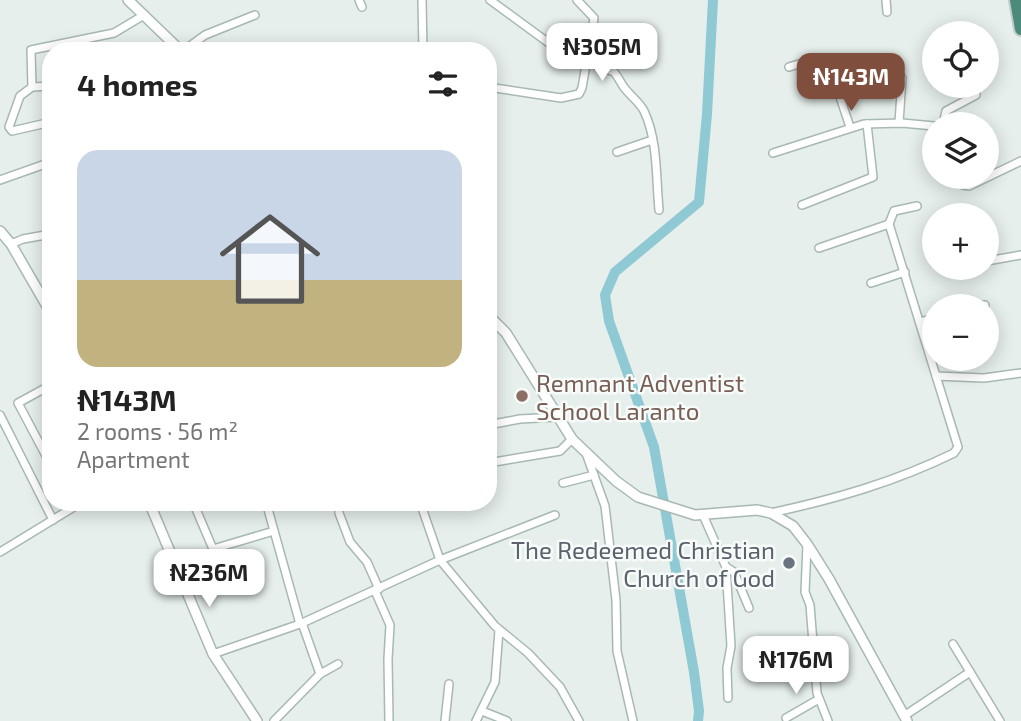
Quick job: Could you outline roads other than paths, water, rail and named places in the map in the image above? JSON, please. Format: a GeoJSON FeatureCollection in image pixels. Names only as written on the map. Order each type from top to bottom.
{"type":"FeatureCollection","features":[{"type":"Feature","properties":{"kind":"highway"},"geometry":{"type":"LineString","coordinates":[[1016,0],[1021,29]]}},
{"type":"Feature","properties":{"kind":"street"},"geometry":{"type":"LineString","coordinates":[[128,0],[172,42]]}},
{"type":"Feature","properties":{"kind":"street"},"geometry":{"type":"LineString","coordinates":[[422,0],[423,42]]}},
{"type":"Feature","properties":{"kind":"street"},"geometry":{"type":"LineString","coordinates":[[490,0],[557,48],[618,76],[624,88],[632,94],[644,112],[652,140],[659,210]]}},
{"type":"Feature","properties":{"kind":"street"},"geometry":{"type":"LineString","coordinates":[[497,88],[569,97],[579,94],[594,18],[577,0]]}},
{"type":"Feature","properties":{"kind":"street"},"geometry":{"type":"LineString","coordinates":[[886,0],[887,12]]}},
{"type":"Feature","properties":{"kind":"street"},"geometry":{"type":"LineString","coordinates":[[70,42],[114,33],[144,15]]}},
{"type":"Feature","properties":{"kind":"street"},"geometry":{"type":"LineString","coordinates":[[195,42],[205,35],[255,15]]}},
{"type":"Feature","properties":{"kind":"street"},"geometry":{"type":"LineString","coordinates":[[32,87],[30,50],[42,48]]}},
{"type":"Feature","properties":{"kind":"street"},"geometry":{"type":"LineString","coordinates":[[789,67],[812,60],[837,58],[897,74],[902,78],[900,123]]}},
{"type":"Feature","properties":{"kind":"street"},"geometry":{"type":"LineString","coordinates":[[835,82],[850,127]]}},
{"type":"Feature","properties":{"kind":"street"},"geometry":{"type":"LineString","coordinates":[[42,86],[32,87],[20,96],[9,127],[12,131],[42,124]]}},
{"type":"Feature","properties":{"kind":"street"},"geometry":{"type":"LineString","coordinates":[[946,112],[970,98]]}},
{"type":"Feature","properties":{"kind":"street"},"geometry":{"type":"LineString","coordinates":[[773,153],[850,127],[900,123],[922,125]]}},
{"type":"Feature","properties":{"kind":"street"},"geometry":{"type":"LineString","coordinates":[[802,205],[873,177],[867,124]]}},
{"type":"Feature","properties":{"kind":"street"},"geometry":{"type":"LineString","coordinates":[[617,152],[652,140]]}},
{"type":"Feature","properties":{"kind":"street"},"geometry":{"type":"LineString","coordinates":[[999,172],[1021,161]]}},
{"type":"Feature","properties":{"kind":"street"},"geometry":{"type":"LineString","coordinates":[[0,180],[42,165]]}},
{"type":"Feature","properties":{"kind":"street"},"geometry":{"type":"LineString","coordinates":[[771,513],[835,499],[881,485],[954,453],[958,447],[888,224],[894,211],[917,206]]}},
{"type":"Feature","properties":{"kind":"street"},"geometry":{"type":"LineString","coordinates":[[819,248],[888,224]]}},
{"type":"Feature","properties":{"kind":"street"},"geometry":{"type":"LineString","coordinates":[[0,231],[11,244],[42,297]]}},
{"type":"Feature","properties":{"kind":"street"},"geometry":{"type":"LineString","coordinates":[[11,244],[42,236]]}},
{"type":"Feature","properties":{"kind":"street"},"geometry":{"type":"LineString","coordinates":[[999,259],[1021,255]]}},
{"type":"Feature","properties":{"kind":"street"},"geometry":{"type":"LineString","coordinates":[[871,283],[905,272]]}},
{"type":"Feature","properties":{"kind":"street"},"geometry":{"type":"LineString","coordinates":[[497,324],[506,333],[572,439],[639,497],[687,513],[703,515],[751,509],[771,513],[793,526],[807,544],[905,718],[970,672]]}},
{"type":"Feature","properties":{"kind":"street"},"geometry":{"type":"LineString","coordinates":[[936,376],[985,378],[1021,373]]}},
{"type":"Feature","properties":{"kind":"street"},"geometry":{"type":"LineString","coordinates":[[42,389],[18,403],[42,441]]}},
{"type":"Feature","properties":{"kind":"street"},"geometry":{"type":"LineString","coordinates":[[0,415],[42,490]]}},
{"type":"Feature","properties":{"kind":"street"},"geometry":{"type":"LineString","coordinates":[[497,423],[557,417]]}},
{"type":"Feature","properties":{"kind":"street"},"geometry":{"type":"LineString","coordinates":[[497,462],[560,451],[572,439]]}},
{"type":"Feature","properties":{"kind":"street"},"geometry":{"type":"LineString","coordinates":[[586,453],[605,506],[616,600],[617,651],[633,721]]}},
{"type":"Feature","properties":{"kind":"street"},"geometry":{"type":"LineString","coordinates":[[563,483],[594,475]]}},
{"type":"Feature","properties":{"kind":"street"},"geometry":{"type":"LineString","coordinates":[[50,511],[53,520]]}},
{"type":"Feature","properties":{"kind":"street"},"geometry":{"type":"LineString","coordinates":[[0,552],[68,511]]}},
{"type":"Feature","properties":{"kind":"street"},"geometry":{"type":"LineString","coordinates":[[153,511],[213,654],[257,721]]}},
{"type":"Feature","properties":{"kind":"street"},"geometry":{"type":"LineString","coordinates":[[197,511],[213,549],[274,531]]}},
{"type":"Feature","properties":{"kind":"street"},"geometry":{"type":"LineString","coordinates":[[268,511],[301,623],[320,674]]}},
{"type":"Feature","properties":{"kind":"street"},"geometry":{"type":"LineString","coordinates":[[423,511],[440,560],[499,630],[528,653],[560,687],[579,721]]}},
{"type":"Feature","properties":{"kind":"street"},"geometry":{"type":"LineString","coordinates":[[339,513],[350,542],[367,562],[390,625],[389,721]]}},
{"type":"Feature","properties":{"kind":"street"},"geometry":{"type":"LineString","coordinates":[[213,654],[301,623],[440,560],[555,515]]}},
{"type":"Feature","properties":{"kind":"street"},"geometry":{"type":"LineString","coordinates":[[703,515],[726,567],[731,646],[727,668],[728,698]]}},
{"type":"Feature","properties":{"kind":"street"},"geometry":{"type":"LineString","coordinates":[[807,544],[805,592],[810,605],[812,652],[819,699],[828,721]]}},
{"type":"Feature","properties":{"kind":"street"},"geometry":{"type":"LineString","coordinates":[[726,567],[734,572],[749,608]]}},
{"type":"Feature","properties":{"kind":"street"},"geometry":{"type":"LineString","coordinates":[[476,721],[495,682],[499,630]]}},
{"type":"Feature","properties":{"kind":"street"},"geometry":{"type":"LineString","coordinates":[[953,644],[1000,721]]}},
{"type":"Feature","properties":{"kind":"street"},"geometry":{"type":"LineString","coordinates":[[274,721],[320,674],[338,664]]}},
{"type":"Feature","properties":{"kind":"street"},"geometry":{"type":"LineString","coordinates":[[446,721],[449,684]]}},
{"type":"Feature","properties":{"kind":"street"},"geometry":{"type":"LineString","coordinates":[[786,718],[819,699]]}},
{"type":"Feature","properties":{"kind":"street"},"geometry":{"type":"LineString","coordinates":[[482,711],[507,721]]}},
{"type":"Feature","properties":{"kind":"waterway"},"geometry":{"type":"LineString","coordinates":[[698,721],[694,672],[654,447],[609,321],[605,295],[615,272],[699,202],[713,0]]}},
{"type":"Feature","properties":{"kind":"place","name":"Remnant Adventist School Laranto"},"geometry":{"type":"Point","coordinates":[522,396]}},
{"type":"Feature","properties":{"kind":"place","name":"The Redeemed Christian Church of God"},"geometry":{"type":"Point","coordinates":[789,563]}}]}
